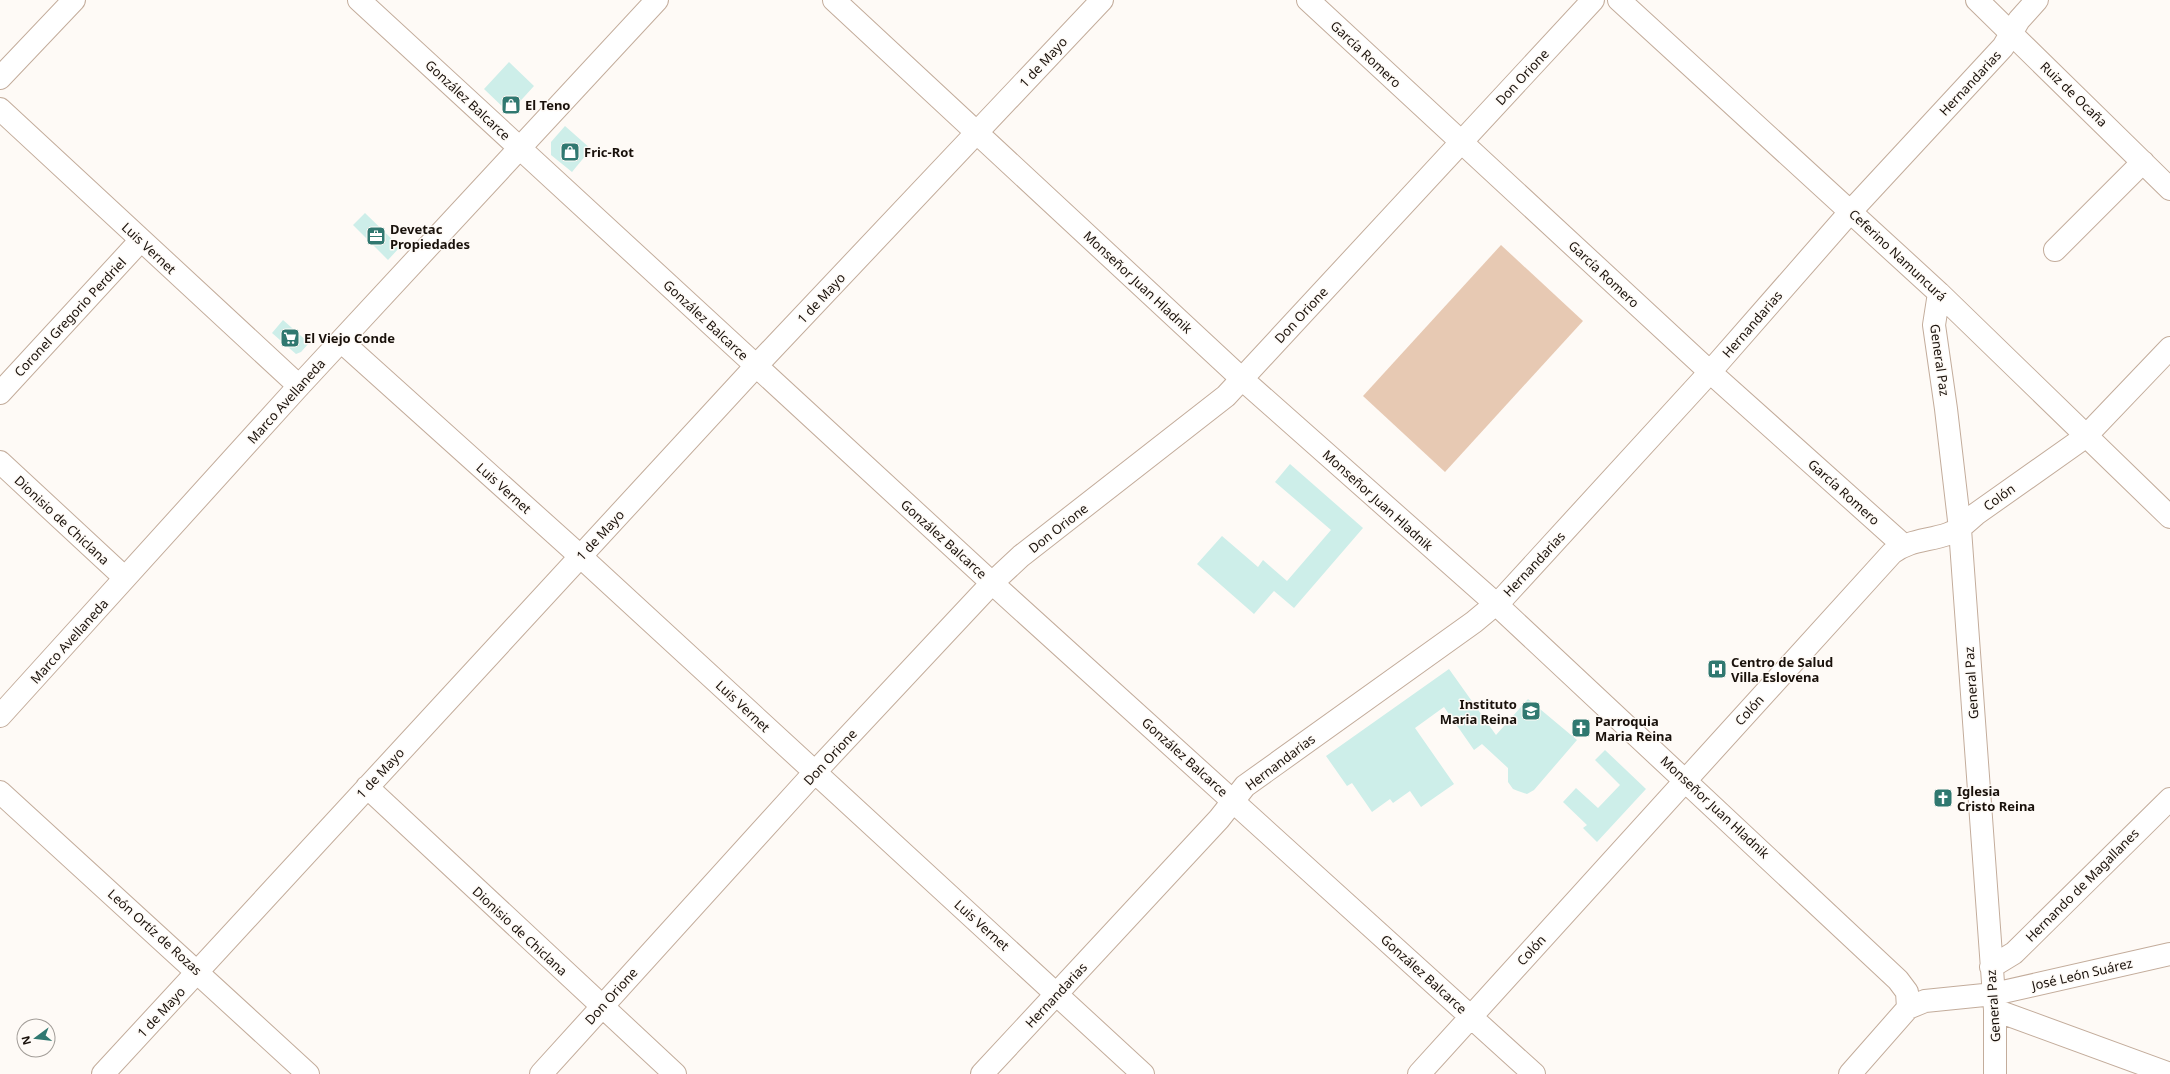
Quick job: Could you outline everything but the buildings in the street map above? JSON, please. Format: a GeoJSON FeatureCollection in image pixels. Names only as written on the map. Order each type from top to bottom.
{"type":"FeatureCollection","features":[{"type":"Feature","properties":{"kind":"street"},"geometry":{"type":"LineString","coordinates":[[0,78],[74,0]]}},
{"type":"Feature","properties":{"kind":"street","name":"González Balcarce"},"geometry":{"type":"LineString","coordinates":[[359,0],[992,583],[1534,1074]]}},
{"type":"Feature","properties":{"kind":"street","name":"Marco Avellaneda"},"geometry":{"type":"LineString","coordinates":[[0,716],[299,386],[657,0]]}},
{"type":"Feature","properties":{"kind":"street","name":"Monseñor Juan Hladnik"},"geometry":{"type":"LineString","coordinates":[[834,0],[976,134],[1242,378],[1496,604],[1685,780],[1898,980],[1907,992],[1908,1008]]}},
{"type":"Feature","properties":{"kind":"street","name":"1 de Mayo"},"geometry":{"type":"LineString","coordinates":[[103,1074],[756,366],[1102,0]]}},
{"type":"Feature","properties":{"kind":"street","name":"García Romero"},"geometry":{"type":"LineString","coordinates":[[1308,0],[1710,372],[1902,544]]}},
{"type":"Feature","properties":{"kind":"street","name":"Don Orione"},"geometry":{"type":"LineString","coordinates":[[540,1074],[815,772],[992,583],[1021,556],[1226,396],[1593,0]]}},
{"type":"Feature","properties":{"kind":"street","name":"Ceferino Namuncurá"},"geometry":{"type":"LineString","coordinates":[[1619,0],[1939,293],[2170,517]]}},
{"type":"Feature","properties":{"kind":"street","name":"Ruiz de Ocaña"},"geometry":{"type":"LineString","coordinates":[[1977,0],[2170,189]]}},
{"type":"Feature","properties":{"kind":"street","name":"Hernandarias"},"geometry":{"type":"LineString","coordinates":[[982,1074],[1234,801],[1245,786],[1474,622],[1496,604],[1710,372],[1851,211],[2003,47],[2019,20],[2037,0]]}},
{"type":"Feature","properties":{"kind":"street","name":"Luis Vernet"},"geometry":{"type":"LineString","coordinates":[[0,109],[299,386]]}},
{"type":"Feature","properties":{"kind":"street"},"geometry":{"type":"LineString","coordinates":[[2055,250],[2143,162]]}},
{"type":"Feature","properties":{"kind":"street","name":"Coronel Gregorio Perdriel"},"geometry":{"type":"LineString","coordinates":[[0,393],[141,240]]}},
{"type":"Feature","properties":{"kind":"street","name":"General Paz"},"geometry":{"type":"LineString","coordinates":[[1939,293],[1934,325],[1946,409],[1960,529],[1991,967],[1995,1002],[1995,1074]]}},
{"type":"Feature","properties":{"kind":"street","name":"Luis Vernet"},"geometry":{"type":"LineString","coordinates":[[341,341],[580,556],[1143,1074]]}},
{"type":"Feature","properties":{"kind":"street","name":"Colón"},"geometry":{"type":"LineString","coordinates":[[1419,1074],[1892,552],[1902,544],[1948,534],[1960,529],[1976,514],[2085,436],[2170,348]]}},
{"type":"Feature","properties":{"kind":"street","name":"Dionisio de Chiclana"},"geometry":{"type":"LineString","coordinates":[[0,462],[125,578]]}},
{"type":"Feature","properties":{"kind":"street","name":"Dionisio de Chiclana"},"geometry":{"type":"LineString","coordinates":[[367,787],[675,1074]]}},
{"type":"Feature","properties":{"kind":"street","name":"León Ortíz de Rozas"},"geometry":{"type":"LineString","coordinates":[[0,792],[308,1074]]}},
{"type":"Feature","properties":{"kind":"street","name":"Hernando de Magallanes"},"geometry":{"type":"LineString","coordinates":[[1991,967],[2014,953],[2170,799]]}},
{"type":"Feature","properties":{"kind":"street","name":"José León Suárez"},"geometry":{"type":"LineString","coordinates":[[1995,1002],[2170,954]]}},
{"type":"Feature","properties":{"kind":"street"},"geometry":{"type":"LineString","coordinates":[[1850,1074],[1908,1008],[1926,1001],[1995,1002],[2170,1074]]}},
{"type":"Feature","properties":{"kind":"shaded area"},"geometry":{"type":"Polygon","coordinates":[[[1501,245],[1583,321],[1445,472],[1363,396],[1501,245]]]}},
{"type":"Feature","properties":{"kind":"place","name":"El Teno"},"geometry":{"type":"Point","coordinates":[511,105]}},
{"type":"Feature","properties":{"kind":"place","name":"Fric-Rot"},"geometry":{"type":"Point","coordinates":[570,152]}},
{"type":"Feature","properties":{"kind":"place","name":"Devetac Propiedades"},"geometry":{"type":"Point","coordinates":[376,236]}},
{"type":"Feature","properties":{"kind":"place","name":"El Viejo Conde"},"geometry":{"type":"Point","coordinates":[290,338]}},
{"type":"Feature","properties":{"kind":"place","name":"Centro de Salud Villa Eslovena"},"geometry":{"type":"Point","coordinates":[1717,669]}},
{"type":"Feature","properties":{"kind":"place","name":"Instituto Maria Reina"},"geometry":{"type":"Point","coordinates":[1531,711]}},
{"type":"Feature","properties":{"kind":"place","name":"Parroquia Maria Reina"},"geometry":{"type":"Point","coordinates":[1581,728]}},
{"type":"Feature","properties":{"kind":"place","name":"Iglesia Cristo Reina"},"geometry":{"type":"Point","coordinates":[1943,798]}}]}
